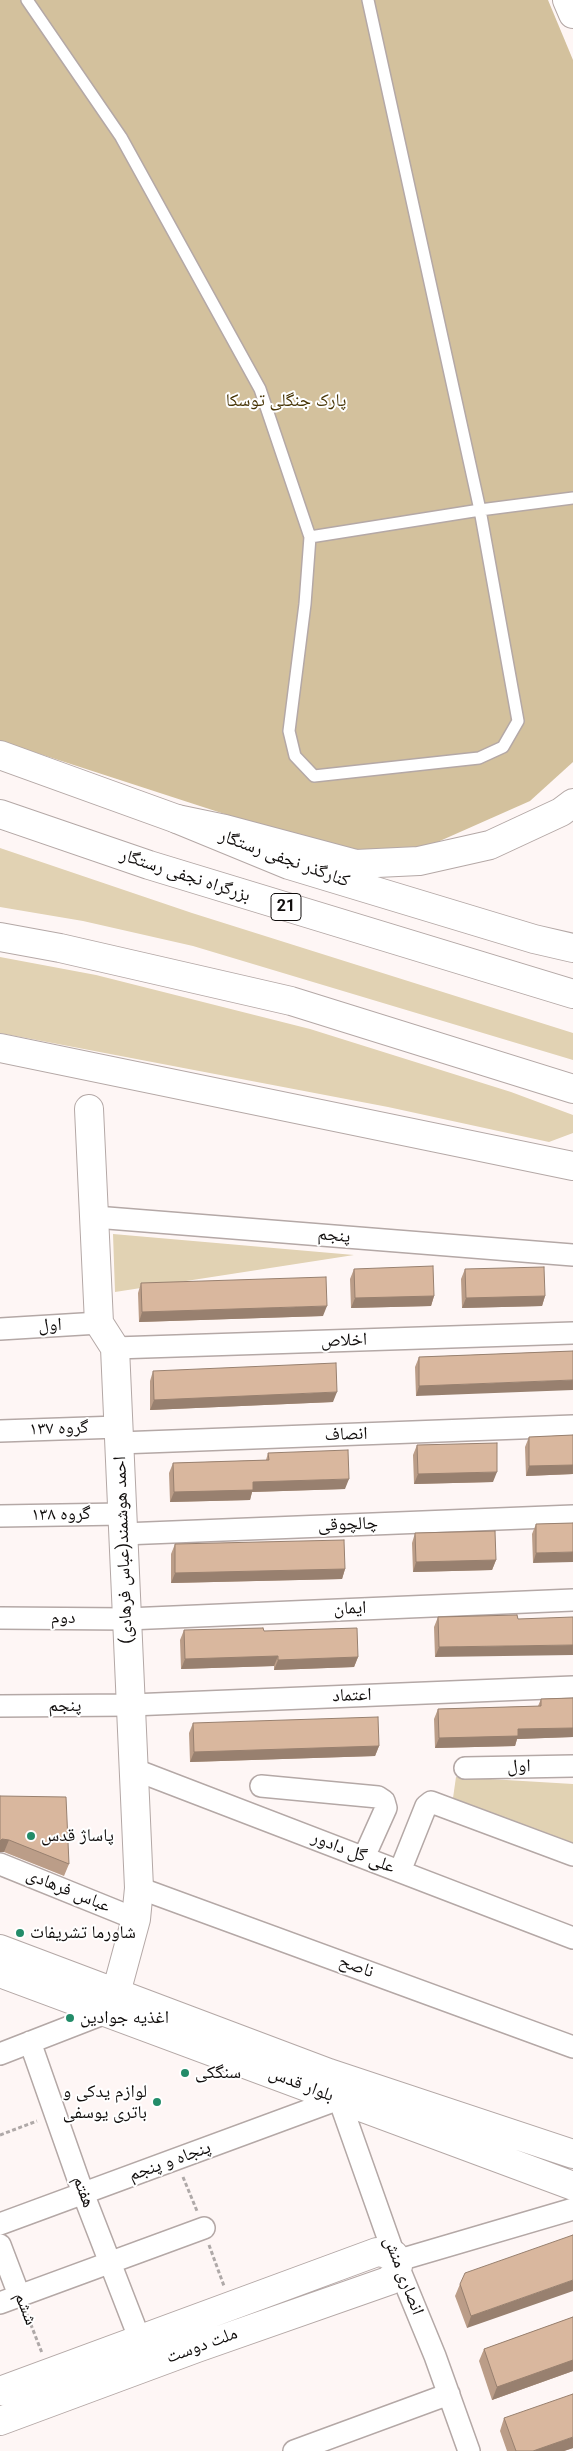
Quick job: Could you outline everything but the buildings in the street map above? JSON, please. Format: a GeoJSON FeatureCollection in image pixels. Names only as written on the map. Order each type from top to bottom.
{"type":"FeatureCollection","features":[{"type":"Feature","properties":{"kind":"main road"},"geometry":{"type":"LineString","coordinates":[[567,0],[573,14]]}},
{"type":"Feature","properties":{"kind":"main road","name":"کنارگذر نجفی رستگار"},"geometry":{"type":"LineString","coordinates":[[0,755],[177,819],[289,865],[534,939],[573,948]]}},
{"type":"Feature","properties":{"kind":"main road"},"geometry":{"type":"LineString","coordinates":[[177,819],[225,828],[356,864],[419,861],[490,845],[562,812],[573,803]]}},
{"type":"Feature","properties":{"kind":"main road","name":"بزرگراه نجفی رستگار"},"geometry":{"type":"LineString","coordinates":[[0,814],[149,865],[573,994]]}},
{"type":"Feature","properties":{"kind":"main road"},"geometry":{"type":"LineString","coordinates":[[0,937],[60,948],[291,1001],[573,1089]]}},
{"type":"Feature","properties":{"kind":"main road"},"geometry":{"type":"LineString","coordinates":[[0,1048],[573,1166]]}},
{"type":"Feature","properties":{"kind":"main road"},"geometry":{"type":"LineString","coordinates":[[89,1108],[99,1323],[115,1348]]}},
{"type":"Feature","properties":{"kind":"main road","name":"احمد هوشمند(عباس فرهادی)"},"geometry":{"type":"LineString","coordinates":[[112,2003],[136,1918],[138,1888],[115,1348]]}},
{"type":"Feature","properties":{"kind":"main road","name":"بلوار قدس"},"geometry":{"type":"LineString","coordinates":[[0,1948],[112,2003],[339,2099],[573,2186]]}},
{"type":"Feature","properties":{"kind":"main road","name":"بلوار قدس"},"geometry":{"type":"LineString","coordinates":[[0,1973],[112,2003],[573,2154]]}},
{"type":"Feature","properties":{"kind":"main road","name":"ملت دوست"},"geometry":{"type":"LineString","coordinates":[[0,2391],[377,2252],[396,2261],[391,2280],[0,2420]]}},
{"type":"Feature","properties":{"kind":"street","name":"پنجم"},"geometry":{"type":"LineString","coordinates":[[95,1217],[573,1255]]}},
{"type":"Feature","properties":{"kind":"street","name":"اول"},"geometry":{"type":"LineString","coordinates":[[0,1329],[99,1323]]}},
{"type":"Feature","properties":{"kind":"street","name":"اخلاص"},"geometry":{"type":"LineString","coordinates":[[115,1348],[573,1333]]}},
{"type":"Feature","properties":{"kind":"street","name":"انصاف"},"geometry":{"type":"LineString","coordinates":[[119,1435],[573,1426]]}},
{"type":"Feature","properties":{"kind":"street","name":"گروه ۱۳۷"},"geometry":{"type":"LineString","coordinates":[[0,1431],[119,1435]]}},
{"type":"Feature","properties":{"kind":"street","name":"گروه ۱۳۸"},"geometry":{"type":"LineString","coordinates":[[0,1516],[123,1524]]}},
{"type":"Feature","properties":{"kind":"street","name":"چالچوقی"},"geometry":{"type":"LineString","coordinates":[[123,1524],[573,1516]]}},
{"type":"Feature","properties":{"kind":"street","name":"ایمان"},"geometry":{"type":"LineString","coordinates":[[127,1619],[573,1600]]}},
{"type":"Feature","properties":{"kind":"street","name":"دوم"},"geometry":{"type":"LineString","coordinates":[[0,1618],[127,1619]]}},
{"type":"Feature","properties":{"kind":"street","name":"اعتماد"},"geometry":{"type":"LineString","coordinates":[[130,1705],[573,1688]]}},
{"type":"Feature","properties":{"kind":"street","name":"پنجم"},"geometry":{"type":"LineString","coordinates":[[0,1706],[130,1705]]}},
{"type":"Feature","properties":{"kind":"street","name":"اول"},"geometry":{"type":"LineString","coordinates":[[465,1768],[573,1766]]}},
{"type":"Feature","properties":{"kind":"street","name":"علی گل دادور"},"geometry":{"type":"LineString","coordinates":[[133,1769],[573,1938]]}},
{"type":"Feature","properties":{"kind":"street"},"geometry":{"type":"LineString","coordinates":[[261,1786],[378,1797],[384,1801],[386,1808],[364,1857]]}},
{"type":"Feature","properties":{"kind":"street"},"geometry":{"type":"LineString","coordinates":[[400,1871],[426,1806],[431,1802],[573,1855]]}},
{"type":"Feature","properties":{"kind":"street","name":"عباس فرهادی"},"geometry":{"type":"LineString","coordinates":[[0,1864],[136,1918]]}},
{"type":"Feature","properties":{"kind":"street","name":"ناصح"},"geometry":{"type":"LineString","coordinates":[[138,1888],[573,2047]]}},
{"type":"Feature","properties":{"kind":"street"},"geometry":{"type":"LineString","coordinates":[[0,2054],[30,2042],[112,2003]]}},
{"type":"Feature","properties":{"kind":"street","name":"هفتم"},"geometry":{"type":"LineString","coordinates":[[30,2042],[83,2193],[140,2340]]}},
{"type":"Feature","properties":{"kind":"street","name":"پنجاه و پنجم"},"geometry":{"type":"LineString","coordinates":[[0,2224],[339,2099]]}},
{"type":"Feature","properties":{"kind":"street","name":"انصاری منش"},"geometry":{"type":"LineString","coordinates":[[339,2099],[396,2261],[450,2394],[469,2451]]}},
{"type":"Feature","properties":{"kind":"street"},"geometry":{"type":"LineString","coordinates":[[396,2261],[573,2209]]}},
{"type":"Feature","properties":{"kind":"street"},"geometry":{"type":"LineString","coordinates":[[10,2299],[204,2228]]}},
{"type":"Feature","properties":{"kind":"street","name":"ششم"},"geometry":{"type":"LineString","coordinates":[[0,2245],[10,2299]]}},
{"type":"Feature","properties":{"kind":"street"},"geometry":{"type":"LineString","coordinates":[[294,2451],[450,2394]]}},
{"type":"Feature","properties":{"kind":"lane"},"geometry":{"type":"LineString","coordinates":[[27,0],[120,136],[260,389],[310,537],[305,604],[289,731],[295,756],[314,776],[479,758],[503,747],[518,721],[480,510],[368,0]]}},
{"type":"Feature","properties":{"kind":"lane"},"geometry":{"type":"LineString","coordinates":[[310,537],[480,510],[573,498]]}},
{"type":"Feature","properties":{"kind":"path"},"geometry":{"type":"LineString","coordinates":[[0,2135],[56,2115]]}},
{"type":"Feature","properties":{"kind":"path","name":"ششم"},"geometry":{"type":"LineString","coordinates":[[10,2299],[50,2373]]}},
{"type":"Feature","properties":{"kind":"shaded area"},"geometry":{"type":"Polygon","coordinates":[[[0,848],[192,913],[573,1033],[573,1060],[193,946],[83,921],[0,907],[0,848]]]}},
{"type":"Feature","properties":{"kind":"shaded area"},"geometry":{"type":"Polygon","coordinates":[[[0,957],[96,975],[310,1029],[511,1092],[573,1115],[573,1133],[549,1142],[388,1107],[0,1033],[0,957]]]}},
{"type":"Feature","properties":{"kind":"shaded area"},"geometry":{"type":"Polygon","coordinates":[[[113,1234],[354,1255],[115,1292],[113,1234]]]}},
{"type":"Feature","properties":{"kind":"shaded area"},"geometry":{"type":"Polygon","coordinates":[[[456,1777],[573,1784],[573,1849],[452,1805],[456,1777]]]}},
{"type":"Feature","properties":{"kind":"green space","name":"پارک جنگلی توسکا"},"geometry":{"type":"Polygon","coordinates":[[[0,0],[548,0],[573,60],[573,762],[530,801],[424,848],[363,859],[0,741],[0,0]]]}},
{"type":"Feature","properties":{"kind":"place","name":"پاساژ قدس"},"geometry":{"type":"Point","coordinates":[31,1836]}},
{"type":"Feature","properties":{"kind":"place","name":"شاورما تشریفات"},"geometry":{"type":"Point","coordinates":[20,1933]}},
{"type":"Feature","properties":{"kind":"place","name":"اغذیه جوادین"},"geometry":{"type":"Point","coordinates":[70,2018]}},
{"type":"Feature","properties":{"kind":"place","name":"سنگکی"},"geometry":{"type":"Point","coordinates":[185,2073]}},
{"type":"Feature","properties":{"kind":"place","name":"لوازم یدکی و باتری یوسفی"},"geometry":{"type":"Point","coordinates":[157,2102]}}]}
